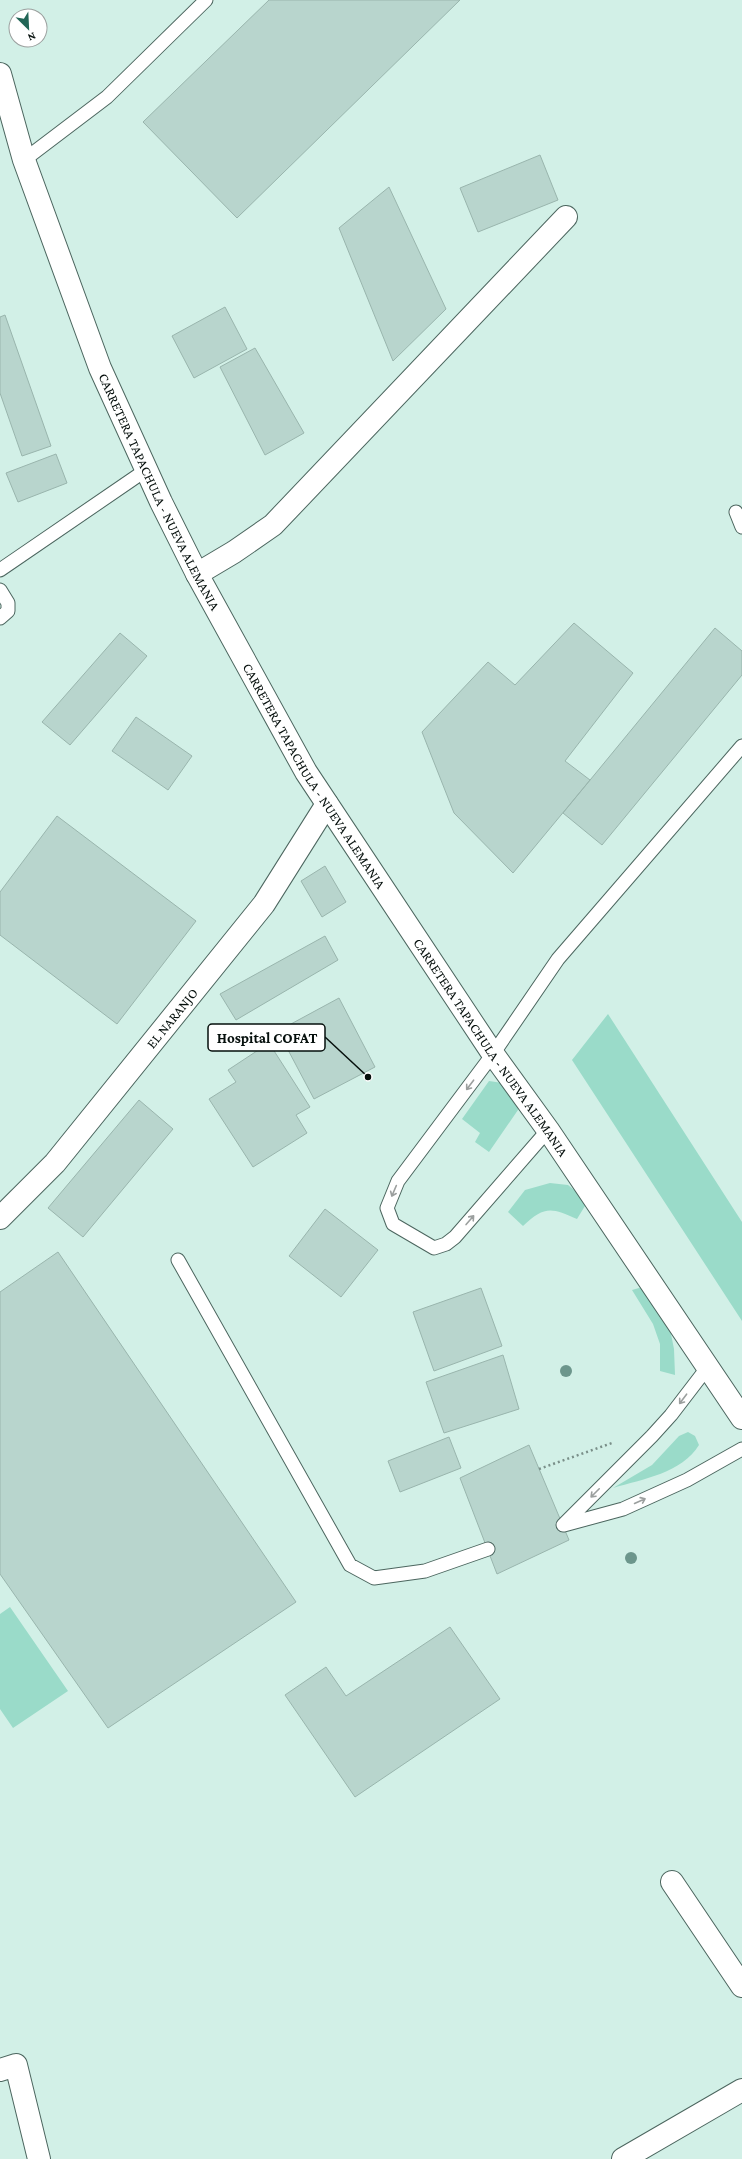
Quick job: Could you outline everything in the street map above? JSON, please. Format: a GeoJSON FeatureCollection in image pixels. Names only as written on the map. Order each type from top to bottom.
{"type":"FeatureCollection","features":[{"type":"Feature","properties":{"kind":"main road","name":"CARRETERA TAPACHULA - NUEVA ALEMANIA"},"geometry":{"type":"LineString","coordinates":[[2,88],[24,160],[100,368],[146,470],[197,574],[306,772],[494,1054],[548,1130],[742,1418]]}},
{"type":"Feature","properties":{"kind":"main road"},"geometry":{"type":"LineString","coordinates":[[197,574],[234,552],[273,525],[566,217]]}},
{"type":"Feature","properties":{"kind":"main road","name":"EL NARANJO"},"geometry":{"type":"LineString","coordinates":[[0,1218],[55,1163],[259,910],[327,804]]}},
{"type":"Feature","properties":{"kind":"main road"},"geometry":{"type":"LineString","coordinates":[[672,1882],[742,1986]]}},
{"type":"Feature","properties":{"kind":"main road"},"geometry":{"type":"LineString","coordinates":[[0,2070],[16,2065],[39,2159]]}},
{"type":"Feature","properties":{"kind":"main road"},"geometry":{"type":"LineString","coordinates":[[623,2159],[742,2090]]}},
{"type":"Feature","properties":{"kind":"lane"},"geometry":{"type":"LineString","coordinates":[[24,160],[107,97],[206,0]]}},
{"type":"Feature","properties":{"kind":"lane"},"geometry":{"type":"LineString","coordinates":[[0,570],[146,470]]}},
{"type":"Feature","properties":{"kind":"lane"},"geometry":{"type":"LineString","coordinates":[[736,512],[742,527]]}},
{"type":"Feature","properties":{"kind":"lane"},"geometry":{"type":"LineString","coordinates":[[0,590],[8,603],[8,611],[0,618]]}},
{"type":"Feature","properties":{"kind":"lane"},"geometry":{"type":"LineString","coordinates":[[548,1130],[455,1237],[446,1244],[434,1248],[394,1224],[387,1208],[398,1181],[494,1054],[558,959],[742,746]]}},
{"type":"Feature","properties":{"kind":"lane"},"geometry":{"type":"LineString","coordinates":[[178,1260],[350,1565],[374,1578],[425,1571],[488,1549]]}},
{"type":"Feature","properties":{"kind":"lane"},"geometry":{"type":"LineString","coordinates":[[707,1368],[672,1415],[563,1525],[623,1509],[687,1480],[742,1449]]}},
{"type":"Feature","properties":{"kind":"path"},"geometry":{"type":"LineString","coordinates":[[539,1469],[604,1444],[652,1436]]}},
{"type":"Feature","properties":{"kind":"green space"},"geometry":{"type":"Polygon","coordinates":[[[608,1014],[742,1222],[742,1321],[572,1060],[608,1014]]]}},
{"type":"Feature","properties":{"kind":"green space"},"geometry":{"type":"Polygon","coordinates":[[[489,1081],[509,1084],[517,1096],[518,1110],[489,1152],[475,1142],[480,1133],[462,1119],[489,1081]]]}},
{"type":"Feature","properties":{"kind":"green space"},"geometry":{"type":"Polygon","coordinates":[[[550,1183],[568,1185],[588,1201],[577,1219],[561,1212],[548,1210],[530,1219],[523,1226],[508,1212],[525,1190],[550,1183]]]}},
{"type":"Feature","properties":{"kind":"green space"},"geometry":{"type":"Polygon","coordinates":[[[646,1286],[669,1324],[674,1349],[675,1375],[660,1371],[660,1344],[653,1324],[632,1290],[646,1286]]]}},
{"type":"Feature","properties":{"kind":"green space"},"geometry":{"type":"Polygon","coordinates":[[[688,1432],[695,1436],[699,1445],[692,1455],[683,1462],[661,1474],[613,1488],[652,1465],[679,1436],[688,1432]]]}},
{"type":"Feature","properties":{"kind":"green space"},"geometry":{"type":"Polygon","coordinates":[[[10,1607],[68,1691],[13,1728],[0,1709],[0,1614],[10,1607]]]}},
{"type":"Feature","properties":{"kind":"building"},"geometry":{"type":"Polygon","coordinates":[[[269,0],[460,0],[237,218],[143,122],[269,0]]]}},
{"type":"Feature","properties":{"kind":"building"},"geometry":{"type":"Polygon","coordinates":[[[540,155],[558,200],[478,232],[460,188],[540,155]]]}},
{"type":"Feature","properties":{"kind":"building"},"geometry":{"type":"Polygon","coordinates":[[[389,187],[446,309],[393,361],[339,228],[389,187]]]}},
{"type":"Feature","properties":{"kind":"building"},"geometry":{"type":"Polygon","coordinates":[[[225,307],[247,349],[194,378],[172,336],[225,307]]]}},
{"type":"Feature","properties":{"kind":"building"},"geometry":{"type":"Polygon","coordinates":[[[5,315],[51,446],[22,456],[0,393],[0,317],[5,315]]]}},
{"type":"Feature","properties":{"kind":"building"},"geometry":{"type":"Polygon","coordinates":[[[255,348],[304,433],[265,455],[220,367],[255,348]]]}},
{"type":"Feature","properties":{"kind":"building"},"geometry":{"type":"Polygon","coordinates":[[[56,454],[67,483],[18,502],[6,473],[56,454]]]}},
{"type":"Feature","properties":{"kind":"building"},"geometry":{"type":"Polygon","coordinates":[[[574,623],[633,673],[565,761],[590,780],[513,873],[454,813],[422,732],[488,662],[515,685],[574,623]]]}},
{"type":"Feature","properties":{"kind":"building"},"geometry":{"type":"Polygon","coordinates":[[[715,628],[742,651],[742,675],[602,845],[563,813],[715,628]]]}},
{"type":"Feature","properties":{"kind":"building"},"geometry":{"type":"Polygon","coordinates":[[[120,633],[147,656],[70,745],[42,722],[120,633]]]}},
{"type":"Feature","properties":{"kind":"building"},"geometry":{"type":"Polygon","coordinates":[[[136,717],[192,756],[168,790],[112,751],[136,717]]]}},
{"type":"Feature","properties":{"kind":"building"},"geometry":{"type":"Polygon","coordinates":[[[57,816],[196,921],[117,1024],[0,935],[0,892],[57,816]]]}},
{"type":"Feature","properties":{"kind":"building"},"geometry":{"type":"Polygon","coordinates":[[[325,866],[346,902],[322,917],[301,881],[325,866]]]}},
{"type":"Feature","properties":{"kind":"building"},"geometry":{"type":"Polygon","coordinates":[[[325,936],[338,960],[236,1020],[220,994],[325,936]]]}},
{"type":"Feature","properties":{"kind":"building"},"geometry":{"type":"Polygon","coordinates":[[[339,998],[375,1067],[314,1099],[278,1031],[339,998]]]}},
{"type":"Feature","properties":{"kind":"building"},"geometry":{"type":"Polygon","coordinates":[[[269,1043],[310,1107],[296,1115],[307,1133],[253,1167],[209,1099],[236,1082],[228,1070],[269,1043]]]}},
{"type":"Feature","properties":{"kind":"building"},"geometry":{"type":"Polygon","coordinates":[[[139,1100],[173,1129],[83,1237],[48,1208],[139,1100]]]}},
{"type":"Feature","properties":{"kind":"building"},"geometry":{"type":"Polygon","coordinates":[[[325,1209],[378,1250],[341,1297],[289,1256],[325,1209]]]}},
{"type":"Feature","properties":{"kind":"building"},"geometry":{"type":"Polygon","coordinates":[[[58,1252],[296,1602],[108,1728],[0,1574],[0,1292],[58,1252]]]}},
{"type":"Feature","properties":{"kind":"building"},"geometry":{"type":"Polygon","coordinates":[[[481,1288],[502,1346],[434,1371],[413,1312],[481,1288]]]}},
{"type":"Feature","properties":{"kind":"building"},"geometry":{"type":"Polygon","coordinates":[[[503,1355],[519,1409],[444,1433],[426,1382],[503,1355]]]}},
{"type":"Feature","properties":{"kind":"building"},"geometry":{"type":"Polygon","coordinates":[[[449,1437],[461,1468],[400,1492],[388,1461],[449,1437]]]}},
{"type":"Feature","properties":{"kind":"building"},"geometry":{"type":"Polygon","coordinates":[[[529,1445],[569,1540],[497,1574],[460,1478],[529,1445]]]}},
{"type":"Feature","properties":{"kind":"building"},"geometry":{"type":"Polygon","coordinates":[[[450,1627],[500,1699],[355,1797],[285,1695],[326,1667],[346,1696],[450,1627]]]}},
{"type":"Feature","properties":{"kind":"place","name":"Hospital COFAT"},"geometry":{"type":"Point","coordinates":[368,1077]}}]}
